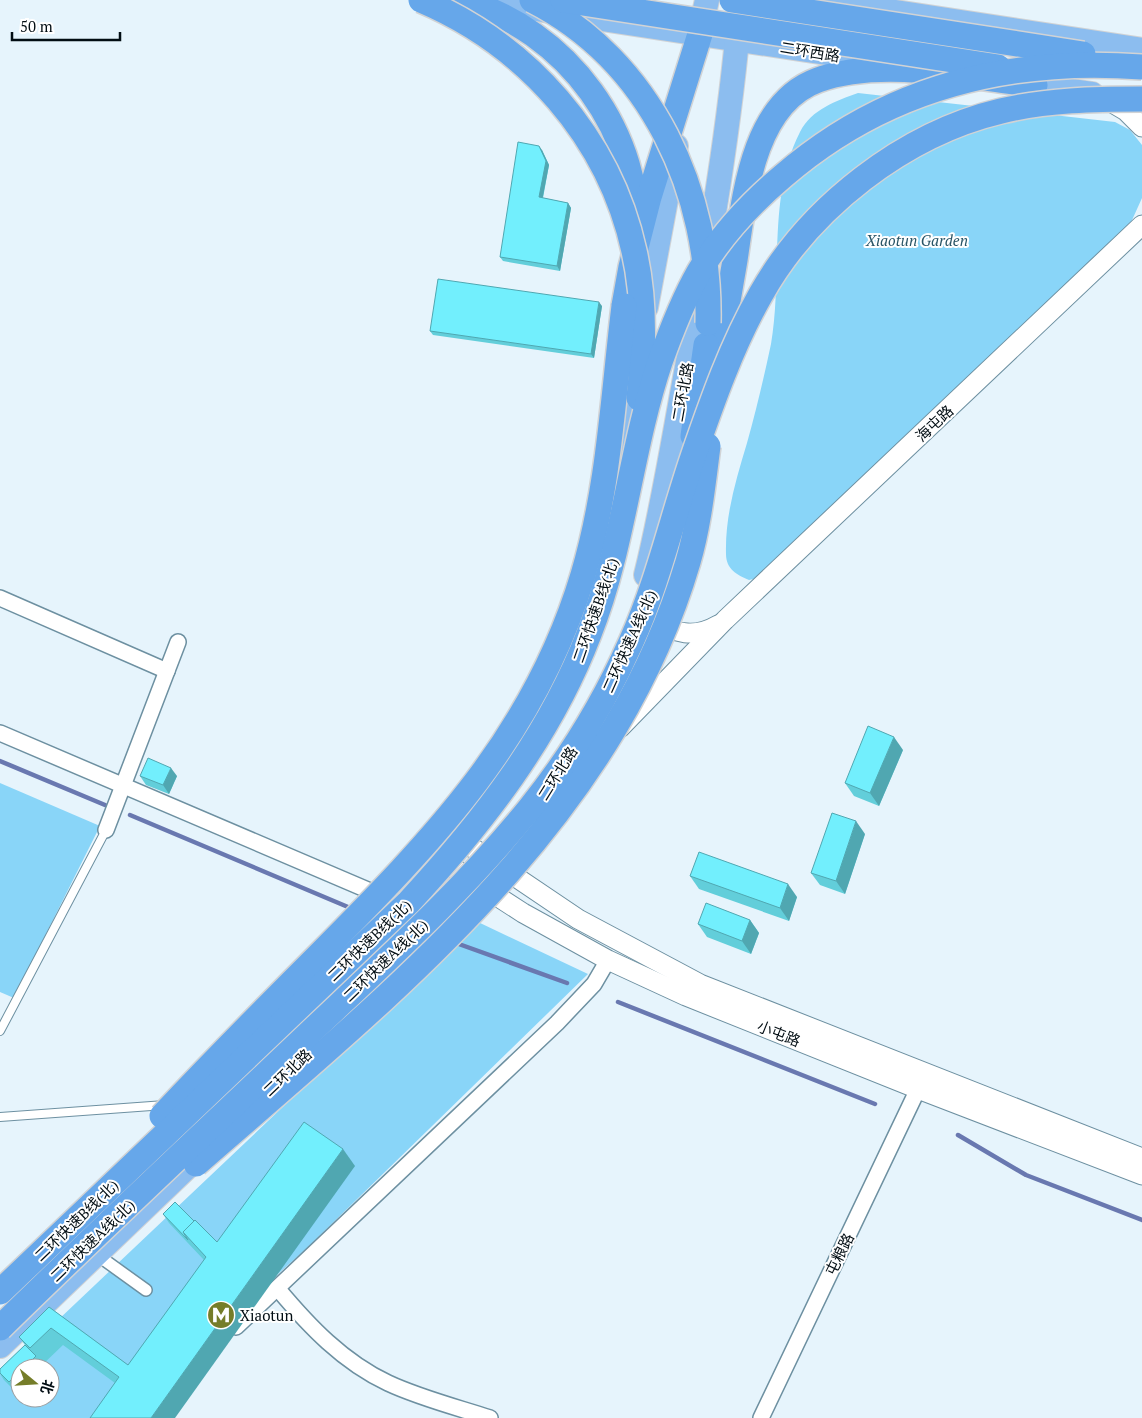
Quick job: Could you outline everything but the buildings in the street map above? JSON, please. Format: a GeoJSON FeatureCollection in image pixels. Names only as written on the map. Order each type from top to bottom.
{"type":"FeatureCollection","features":[{"type":"Feature","properties":{"kind":"highway"},"geometry":{"type":"LineString","coordinates":[[421,0],[482,32],[517,57],[541,80],[584,133],[605,170],[620,204],[637,264],[642,333],[636,431],[624,510]]}},
{"type":"Feature","properties":{"kind":"highway"},"geometry":{"type":"LineString","coordinates":[[460,0],[492,12],[539,39],[565,61],[592,92],[615,132],[630,172],[637,210],[636,245]]}},
{"type":"Feature","properties":{"kind":"highway"},"geometry":{"type":"LineString","coordinates":[[532,0],[562,18],[593,41],[640,93],[675,152],[697,216],[707,280],[706,347],[695,424],[672,521]]}},
{"type":"Feature","properties":{"kind":"highway"},"geometry":{"type":"LineString","coordinates":[[563,0],[1142,89]]}},
{"type":"Feature","properties":{"kind":"highway"},"geometry":{"type":"LineString","coordinates":[[732,0],[1142,63]]}},
{"type":"Feature","properties":{"kind":"highway"},"geometry":{"type":"LineString","coordinates":[[0,1288],[219,1057],[419,853],[469,793],[509,735],[554,652],[574,601],[589,552],[606,454],[624,306],[636,245],[665,142],[700,34]]}},
{"type":"Feature","properties":{"kind":"highway"},"geometry":{"type":"LineString","coordinates":[[624,510],[647,406],[672,330],[698,273],[731,227],[775,183],[840,133],[867,117],[905,99],[974,77],[1051,66],[1142,67]]}},
{"type":"Feature","properties":{"kind":"highway"},"geometry":{"type":"LineString","coordinates":[[0,1332],[245,1120],[412,971],[502,880],[572,794],[610,738],[655,651],[688,561],[700,508],[718,369],[743,205],[751,168],[764,134],[786,103],[805,86],[844,73],[901,71],[974,77],[1035,86]]}},
{"type":"Feature","properties":{"kind":"highway"},"geometry":{"type":"LineString","coordinates":[[672,521],[707,418],[731,356],[756,304],[790,252],[844,196],[903,152],[938,133],[977,118],[1044,104],[1093,100],[1142,100]]}},
{"type":"Feature","properties":{"kind":"highway","name":"二环快速B线(北)"},"geometry":{"type":"LineString","coordinates":[[0,1292],[376,934],[432,876],[471,831],[531,748],[577,663],[607,584],[624,510]]}},
{"type":"Feature","properties":{"kind":"highway","name":"二环快速A线(北)"},"geometry":{"type":"LineString","coordinates":[[0,1328],[420,928],[508,834],[571,752],[604,697],[643,613],[672,521]]}},
{"type":"Feature","properties":{"kind":"main road","name":"二环西路"},"geometry":{"type":"LineString","coordinates":[[478,0],[1035,86],[1142,100]]}},
{"type":"Feature","properties":{"kind":"main road"},"geometry":{"type":"LineString","coordinates":[[0,1275],[392,901],[452,834],[502,767],[546,691],[572,634],[593,574],[608,513],[664,210],[707,0]]}},
{"type":"Feature","properties":{"kind":"main road","name":"二环北路"},"geometry":{"type":"LineString","coordinates":[[0,1346],[403,962],[496,861],[549,788],[592,714],[620,653],[642,589],[658,522],[715,210],[737,40],[740,0]]}},
{"type":"Feature","properties":{"kind":"main road"},"geometry":{"type":"LineString","coordinates":[[817,0],[1142,50]]}},
{"type":"Feature","properties":{"kind":"street"},"geometry":{"type":"LineString","coordinates":[[866,0],[894,12]]}},
{"type":"Feature","properties":{"kind":"street"},"geometry":{"type":"LineString","coordinates":[[1096,95],[1118,105],[1142,127]]}},
{"type":"Feature","properties":{"kind":"street","name":"海屯路"},"geometry":{"type":"LineString","coordinates":[[725,620],[1142,225]]}},
{"type":"Feature","properties":{"kind":"street"},"geometry":{"type":"LineString","coordinates":[[642,589],[643,601],[649,613],[658,622],[671,630],[685,634],[701,632],[725,620]]}},
{"type":"Feature","properties":{"kind":"street"},"geometry":{"type":"LineString","coordinates":[[0,598],[167,671]]}},
{"type":"Feature","properties":{"kind":"street"},"geometry":{"type":"LineString","coordinates":[[496,861],[592,756],[725,620]]}},
{"type":"Feature","properties":{"kind":"street"},"geometry":{"type":"LineString","coordinates":[[106,830],[125,785],[178,642]]}},
{"type":"Feature","properties":{"kind":"street"},"geometry":{"type":"LineString","coordinates":[[0,733],[392,901]]}},
{"type":"Feature","properties":{"kind":"street","name":"小屯路"},"geometry":{"type":"LineString","coordinates":[[452,834],[496,861],[578,919],[700,984],[1142,1158]]}},
{"type":"Feature","properties":{"kind":"street","name":"小屯路"},"geometry":{"type":"LineString","coordinates":[[434,855],[523,913],[608,960],[686,996],[918,1089],[1142,1175]]}},
{"type":"Feature","properties":{"kind":"street"},"geometry":{"type":"LineString","coordinates":[[225,1338],[425,1146],[557,1023],[594,984],[608,960]]}},
{"type":"Feature","properties":{"kind":"street","name":"屯粮路"},"geometry":{"type":"LineString","coordinates":[[761,1418],[918,1089]]}},
{"type":"Feature","properties":{"kind":"street"},"geometry":{"type":"LineString","coordinates":[[96,1254],[146,1290]]}},
{"type":"Feature","properties":{"kind":"street"},"geometry":{"type":"LineString","coordinates":[[278,1289],[306,1323],[335,1349],[362,1368],[396,1386],[490,1418]]}},
{"type":"Feature","properties":{"kind":"lane"},"geometry":{"type":"LineString","coordinates":[[0,1031],[106,830]]}},
{"type":"Feature","properties":{"kind":"lane"},"geometry":{"type":"LineString","coordinates":[[0,1116],[164,1105],[176,1106]]}},
{"type":"Feature","properties":{"kind":"green space","name":"Xiaotun Garden"},"geometry":{"type":"Polygon","coordinates":[[[858,93],[1115,122],[1130,130],[1142,145],[1142,198],[1128,229],[765,576],[749,580],[736,574],[730,568],[726,559],[727,525],[735,484],[754,419],[771,344],[776,290],[779,209],[783,183],[790,157],[805,124],[825,107],[858,93]]]}},
{"type":"Feature","properties":{"kind":"green space"},"geometry":{"type":"Polygon","coordinates":[[[0,783],[100,826],[14,998],[0,992],[0,783]]]}},
{"type":"Feature","properties":{"kind":"green space"},"geometry":{"type":"Polygon","coordinates":[[[478,922],[588,974],[307,1248],[221,1325],[166,1418],[0,1418],[0,1375],[10,1366],[10,1408],[60,1408],[60,1358],[18,1358],[478,922]]]}},
{"type":"Feature","properties":{"kind":"waterway"},"geometry":{"type":"LineString","coordinates":[[0,761],[105,805]]}},
{"type":"Feature","properties":{"kind":"waterway"},"geometry":{"type":"LineString","coordinates":[[130,815],[348,907]]}},
{"type":"Feature","properties":{"kind":"waterway"},"geometry":{"type":"LineString","coordinates":[[456,943],[567,983]]}},
{"type":"Feature","properties":{"kind":"waterway"},"geometry":{"type":"LineString","coordinates":[[618,1002],[875,1104]]}},
{"type":"Feature","properties":{"kind":"waterway"},"geometry":{"type":"LineString","coordinates":[[958,1135],[1026,1175],[1142,1220]]}},
{"type":"Feature","properties":{"kind":"place","name":"Xiaotun"},"geometry":{"type":"Point","coordinates":[221,1315]}}]}
